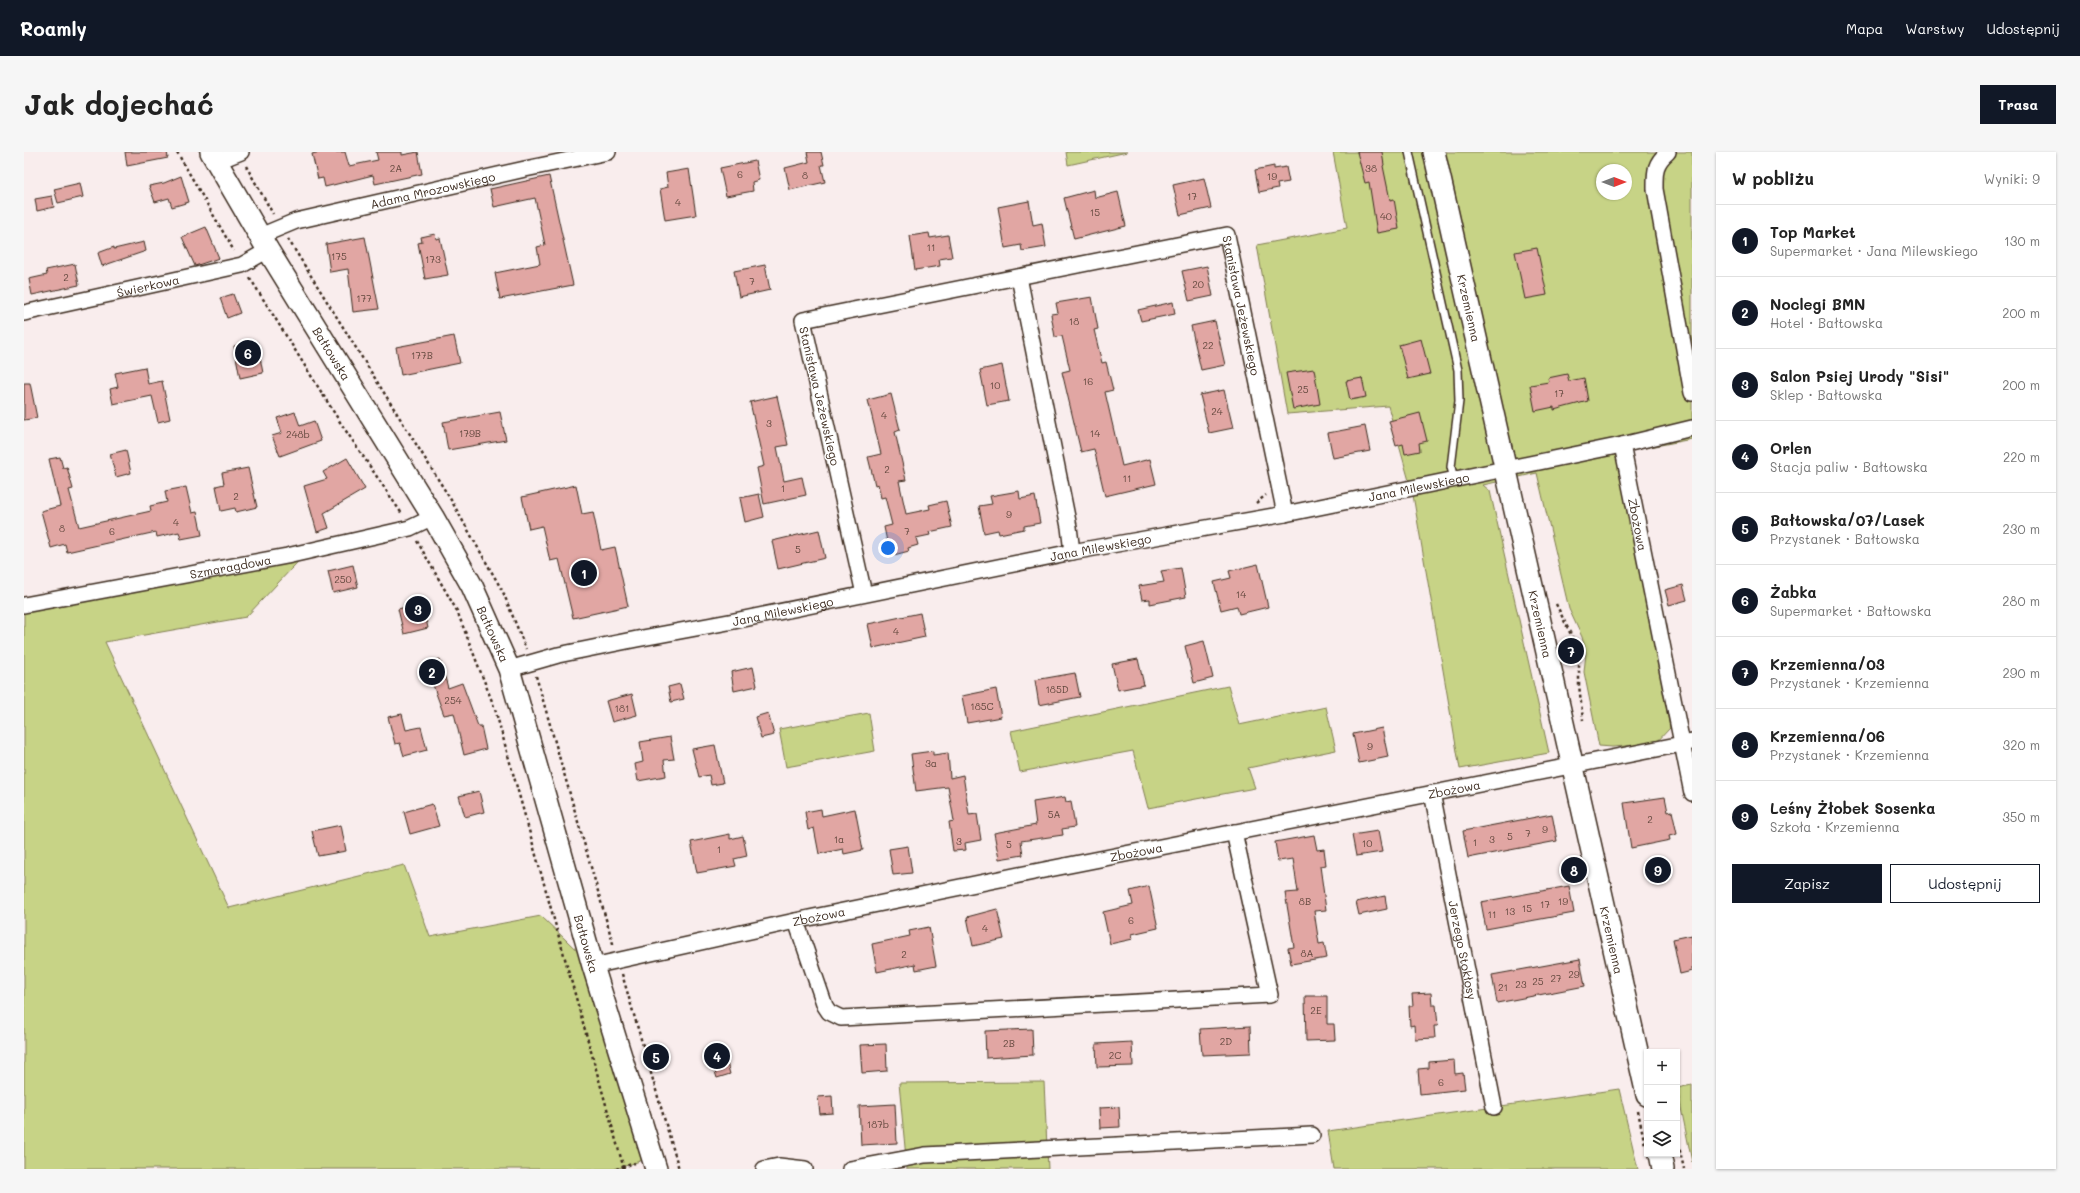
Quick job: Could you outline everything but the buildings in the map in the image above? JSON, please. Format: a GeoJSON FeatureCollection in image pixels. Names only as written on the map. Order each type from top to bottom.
{"type":"FeatureCollection","features":[{"type":"Feature","properties":{"kind":"main road","name":"Krzemienna"},"geometry":{"type":"LineString","coordinates":[[1434,152],[1562,720],[1574,765],[1645,1085]]}},
{"type":"Feature","properties":{"kind":"main road","name":"Bałtowska"},"geometry":{"type":"LineString","coordinates":[[214,157],[264,243],[434,517],[472,586],[509,669],[593,966],[656,1169]]}},
{"type":"Feature","properties":{"kind":"main road"},"geometry":{"type":"LineString","coordinates":[[1661,1157],[1663,1169]]}},
{"type":"Feature","properties":{"kind":"street"},"geometry":{"type":"LineString","coordinates":[[214,157],[241,152]]}},
{"type":"Feature","properties":{"kind":"street","name":"Adama Mrozowskiego"},"geometry":{"type":"LineString","coordinates":[[264,243],[296,221],[524,169],[608,152]]}},
{"type":"Feature","properties":{"kind":"street"},"geometry":{"type":"LineString","coordinates":[[1668,152],[1662,157],[1655,169],[1655,189],[1692,393]]}},
{"type":"Feature","properties":{"kind":"street","name":"Stanisława Jeżewskiego"},"geometry":{"type":"LineString","coordinates":[[864,594],[803,320],[1227,235],[1285,514]]}},
{"type":"Feature","properties":{"kind":"street","name":"Świerkowa"},"geometry":{"type":"LineString","coordinates":[[24,313],[242,265],[264,243]]}},
{"type":"Feature","properties":{"kind":"street"},"geometry":{"type":"LineString","coordinates":[[1018,277],[1067,519],[1072,552]]}},
{"type":"Feature","properties":{"kind":"street","name":"Jana Milewskiego"},"geometry":{"type":"LineString","coordinates":[[509,669],[558,655],[1072,552],[1285,514],[1454,478],[1622,445],[1692,428]]}},
{"type":"Feature","properties":{"kind":"street","name":"Zbożowa"},"geometry":{"type":"LineString","coordinates":[[593,966],[796,921],[1234,832],[1687,743],[1622,445]]}},
{"type":"Feature","properties":{"kind":"street","name":"Szmaragdowa"},"geometry":{"type":"LineString","coordinates":[[24,605],[287,556],[410,528],[434,517]]}},
{"type":"Feature","properties":{"kind":"street"},"geometry":{"type":"LineString","coordinates":[[1687,743],[1692,793]]}},
{"type":"Feature","properties":{"kind":"street","name":"Jerzego Stokłosy"},"geometry":{"type":"LineString","coordinates":[[1432,793],[1494,1107]]}},
{"type":"Feature","properties":{"kind":"street"},"geometry":{"type":"LineString","coordinates":[[796,921],[825,1006],[830,1012],[841,1018],[1270,995],[1234,832]]}},
{"type":"Feature","properties":{"kind":"street"},"geometry":{"type":"LineString","coordinates":[[850,1169],[925,1155],[1312,1135]]}},
{"type":"Feature","properties":{"kind":"street"},"geometry":{"type":"LineString","coordinates":[[764,1169],[779,1166],[805,1169]]}},
{"type":"Feature","properties":{"kind":"lane"},"geometry":{"type":"LineString","coordinates":[[1409,152],[1458,370],[1459,401],[1451,467],[1454,478]]}},
{"type":"Feature","properties":{"kind":"path"},"geometry":{"type":"LineString","coordinates":[[177,152],[242,265],[340,422],[410,528],[457,611],[495,709],[624,1169]]}},
{"type":"Feature","properties":{"kind":"path"},"geometry":{"type":"LineString","coordinates":[[1680,1151],[1684,1169]]}},
{"type":"Feature","properties":{"kind":"green space"},"geometry":{"type":"Polygon","coordinates":[[[1066,152],[1127,152],[1068,165],[1066,152]]]}},
{"type":"Feature","properties":{"kind":"green space"},"geometry":{"type":"Polygon","coordinates":[[[1333,152],[1692,152],[1692,439],[1619,453],[1670,728],[1655,744],[1612,747],[1599,746],[1584,672],[1586,653],[1582,637],[1569,609],[1537,473],[1483,485],[1490,491],[1549,753],[1460,769],[1413,495],[1388,406],[1287,414],[1257,245],[1347,228],[1333,152]]]}},
{"type":"Feature","properties":{"kind":"green space"},"geometry":{"type":"Polygon","coordinates":[[[309,550],[246,617],[105,642],[229,908],[404,865],[430,937],[541,916],[593,966],[652,1157],[616,1169],[24,1169],[24,605],[309,550]]]}},
{"type":"Feature","properties":{"kind":"green space"},"geometry":{"type":"Polygon","coordinates":[[[1228,686],[1239,725],[1326,707],[1336,750],[1248,768],[1255,788],[1148,808],[1133,751],[1020,772],[1011,731],[1228,686]]]}},
{"type":"Feature","properties":{"kind":"green space"},"geometry":{"type":"Polygon","coordinates":[[[869,713],[875,751],[786,767],[779,729],[869,713]]]}},
{"type":"Feature","properties":{"kind":"green space"},"geometry":{"type":"Polygon","coordinates":[[[1044,1082],[1048,1169],[907,1169],[899,1083],[1044,1082]]]}},
{"type":"Feature","properties":{"kind":"green space"},"geometry":{"type":"Polygon","coordinates":[[[1692,1085],[1692,1162],[1680,1103],[1680,1087],[1692,1085]]]}},
{"type":"Feature","properties":{"kind":"green space"},"geometry":{"type":"Polygon","coordinates":[[[1619,1089],[1638,1169],[1334,1169],[1328,1131],[1619,1089]]]}},
{"type":"Feature","properties":{"kind":"place","name":"Żabka"},"geometry":{"type":"Point","coordinates":[248,353]}},
{"type":"Feature","properties":{"kind":"place","name":"Top Market"},"geometry":{"type":"Point","coordinates":[584,573]}},
{"type":"Feature","properties":{"kind":"place","name":"Salon Psiej Urody \"Sisi\""},"geometry":{"type":"Point","coordinates":[418,609]}},
{"type":"Feature","properties":{"kind":"place","name":"Krzemienna/03"},"geometry":{"type":"Point","coordinates":[1571,651]}},
{"type":"Feature","properties":{"kind":"place","name":"Noclegi BMN"},"geometry":{"type":"Point","coordinates":[432,672]}},
{"type":"Feature","properties":{"kind":"place","name":"Krzemienna/06"},"geometry":{"type":"Point","coordinates":[1574,870]}},
{"type":"Feature","properties":{"kind":"place","name":"Leśny Żłobek Sosenka"},"geometry":{"type":"Point","coordinates":[1658,870]}},
{"type":"Feature","properties":{"kind":"place","name":"Orlen"},"geometry":{"type":"Point","coordinates":[717,1056]}},
{"type":"Feature","properties":{"kind":"place","name":"Bałtowska/07/Lasek"},"geometry":{"type":"Point","coordinates":[656,1057]}}]}
